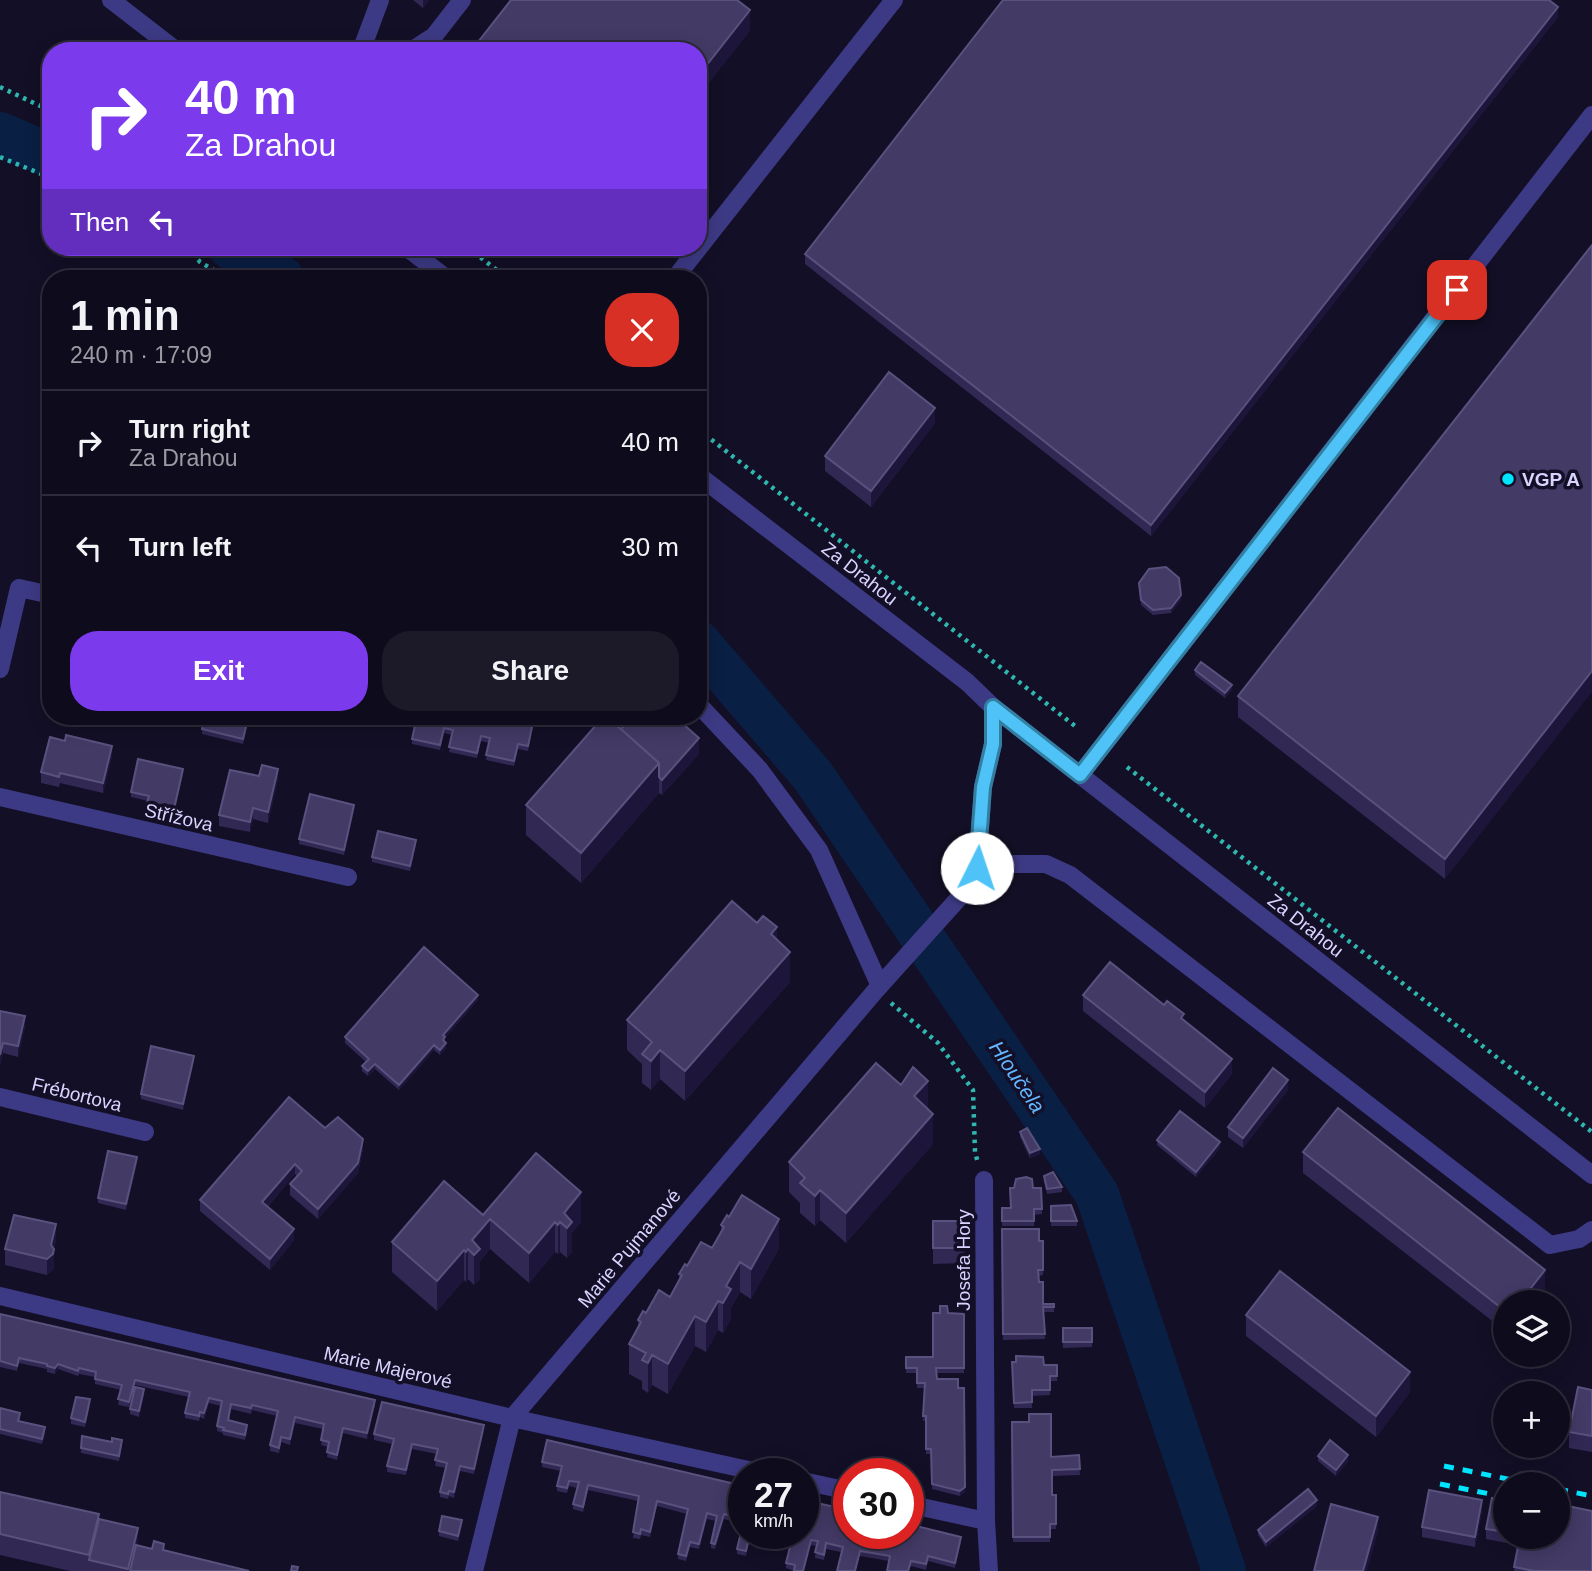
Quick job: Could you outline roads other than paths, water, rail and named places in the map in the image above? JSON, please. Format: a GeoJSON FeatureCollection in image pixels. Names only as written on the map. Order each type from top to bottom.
{"type":"FeatureCollection","features":[{"type":"Feature","properties":{"kind":"street"},"geometry":{"type":"LineString","coordinates":[[111,0],[165,42]]}},
{"type":"Feature","properties":{"kind":"street"},"geometry":{"type":"LineString","coordinates":[[364,42],[380,0]]}},
{"type":"Feature","properties":{"kind":"street"},"geometry":{"type":"LineString","coordinates":[[425,42],[434,36],[462,0]]}},
{"type":"Feature","properties":{"kind":"street"},"geometry":{"type":"LineString","coordinates":[[707,237],[894,0]]}},
{"type":"Feature","properties":{"kind":"street"},"geometry":{"type":"LineString","coordinates":[[1080,775],[1592,115]]}},
{"type":"Feature","properties":{"kind":"street"},"geometry":{"type":"LineString","coordinates":[[418,256],[436,270]]}},
{"type":"Feature","properties":{"kind":"street"},"geometry":{"type":"LineString","coordinates":[[681,270],[692,256]]}},
{"type":"Feature","properties":{"kind":"street","name":"Za Drahou"},"geometry":{"type":"LineString","coordinates":[[707,482],[959,676],[993,707],[1592,1175]]}},
{"type":"Feature","properties":{"kind":"street"},"geometry":{"type":"LineString","coordinates":[[0,669],[19,588],[42,593]]}},
{"type":"Feature","properties":{"kind":"street"},"geometry":{"type":"LineString","coordinates":[[993,707],[993,744],[983,787],[977,868],[1004,864],[1046,864],[1070,875],[1550,1245],[1579,1239],[1592,1230]]}},
{"type":"Feature","properties":{"kind":"street"},"geometry":{"type":"LineString","coordinates":[[707,714],[760,770],[819,850],[878,988]]}},
{"type":"Feature","properties":{"kind":"street","name":"Střížova"},"geometry":{"type":"LineString","coordinates":[[0,797],[348,877]]}},
{"type":"Feature","properties":{"kind":"street","name":"Marie Pujmanové"},"geometry":{"type":"LineString","coordinates":[[474,1571],[512,1418],[878,988],[958,899],[977,868]]}},
{"type":"Feature","properties":{"kind":"street","name":"Frébortova"},"geometry":{"type":"LineString","coordinates":[[0,1097],[145,1132]]}},
{"type":"Feature","properties":{"kind":"street","name":"Josefa Hory"},"geometry":{"type":"LineString","coordinates":[[984,1180],[986,1521],[989,1571]]}},
{"type":"Feature","properties":{"kind":"street","name":"Marie Majerové"},"geometry":{"type":"LineString","coordinates":[[0,1296],[512,1418],[728,1466]]}},
{"type":"Feature","properties":{"kind":"street"},"geometry":{"type":"LineString","coordinates":[[924,1507],[986,1521]]}},
{"type":"Feature","properties":{"kind":"waterway","name":"Hloučela"},"geometry":{"type":"LineString","coordinates":[[0,134],[42,152]]}},
{"type":"Feature","properties":{"kind":"waterway","name":"Hloučela"},"geometry":{"type":"LineString","coordinates":[[245,256],[269,270]]}},
{"type":"Feature","properties":{"kind":"waterway","name":"Hloučela"},"geometry":{"type":"LineString","coordinates":[[707,652],[813,776],[1097,1194],[1224,1571]]}},
{"type":"Feature","properties":{"kind":"railway"},"geometry":{"type":"LineString","coordinates":[[1444,1466],[1493,1476]]}},
{"type":"Feature","properties":{"kind":"railway"},"geometry":{"type":"LineString","coordinates":[[1440,1484],[1493,1495]]}},
{"type":"Feature","properties":{"kind":"railway"},"geometry":{"type":"LineString","coordinates":[[1570,1491],[1592,1496]]}},
{"type":"Feature","properties":{"kind":"place","name":"VGP A"},"geometry":{"type":"Point","coordinates":[1508,479]}}]}
